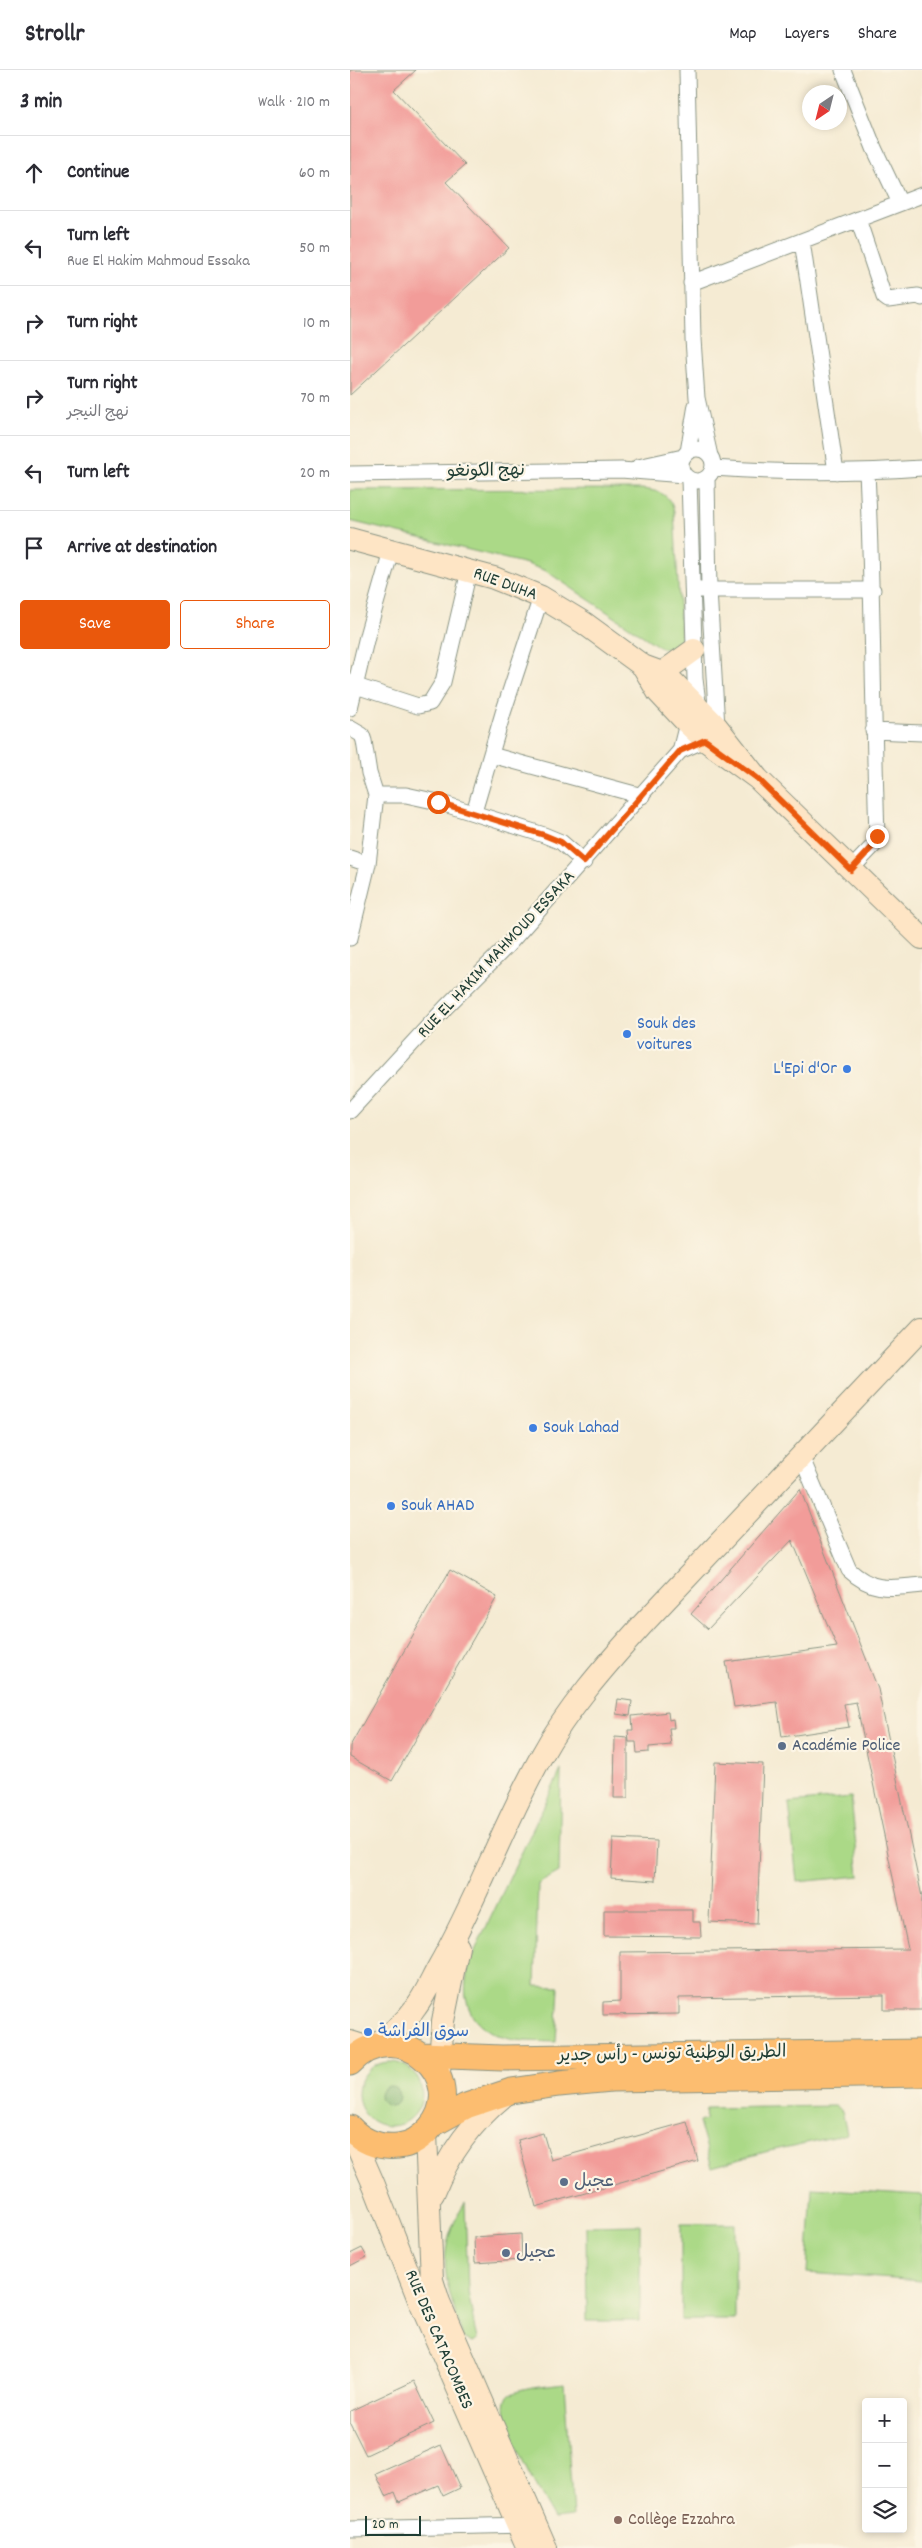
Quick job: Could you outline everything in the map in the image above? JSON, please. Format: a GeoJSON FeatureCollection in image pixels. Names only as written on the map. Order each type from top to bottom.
{"type":"FeatureCollection","features":[{"type":"Feature","properties":{"kind":"main road","name":"RUE DUHA"},"geometry":{"type":"LineString","coordinates":[[350,539],[516,585],[541,597],[584,623],[653,670],[658,692],[693,716],[922,938]]}},
{"type":"Feature","properties":{"kind":"main road"},"geometry":{"type":"LineString","coordinates":[[653,670],[694,650]]}},
{"type":"Feature","properties":{"kind":"main road"},"geometry":{"type":"LineString","coordinates":[[357,2054],[397,2029],[417,2006],[462,1926],[520,1797],[541,1756],[569,1714],[612,1658],[922,1328]]}},
{"type":"Feature","properties":{"kind":"main road"},"geometry":{"type":"LineString","coordinates":[[430,2128],[439,2111],[442,2096],[440,2081],[430,2055],[443,2021],[462,1926]]}},
{"type":"Feature","properties":{"kind":"main road"},"geometry":{"type":"LineString","coordinates":[[357,2054],[399,2045],[430,2055]]}},
{"type":"Feature","properties":{"kind":"main road","name":"الطريق الوطنية تونس - رأس جدير"},"geometry":{"type":"LineString","coordinates":[[430,2055],[502,2058],[922,2052]]}},
{"type":"Feature","properties":{"kind":"main road","name":"الطريق الوطنية تونس - رأس جدير"},"geometry":{"type":"LineString","coordinates":[[352,2141],[390,2147],[415,2141],[430,2128],[466,2106],[510,2091],[611,2079],[922,2074]]}},
{"type":"Feature","properties":{"kind":"main road"},"geometry":{"type":"LineString","coordinates":[[430,2199],[443,2167],[462,2138],[484,2112],[510,2091]]}},
{"type":"Feature","properties":{"kind":"main road","name":"RUE DES CATACOMBES"},"geometry":{"type":"LineString","coordinates":[[430,2128],[432,2280],[439,2302],[528,2525],[528,2548]]}},
{"type":"Feature","properties":{"kind":"main road","name":"RUE DES CATACOMBES"},"geometry":{"type":"LineString","coordinates":[[352,2141],[419,2300],[528,2525],[546,2548]]}},
{"type":"Feature","properties":{"kind":"street"},"geometry":{"type":"LineString","coordinates":[[680,751],[711,734],[710,467],[697,398],[691,283],[687,70]]}},
{"type":"Feature","properties":{"kind":"street"},"geometry":{"type":"LineString","coordinates":[[843,70],[874,148],[900,203]]}},
{"type":"Feature","properties":{"kind":"street"},"geometry":{"type":"LineString","coordinates":[[691,283],[922,195]]}},
{"type":"Feature","properties":{"kind":"street"},"geometry":{"type":"LineString","coordinates":[[858,219],[884,297],[888,300],[918,296],[922,298]]}},
{"type":"Feature","properties":{"kind":"street"},"geometry":{"type":"LineString","coordinates":[[802,241],[836,472]]}},
{"type":"Feature","properties":{"kind":"street"},"geometry":{"type":"LineString","coordinates":[[680,751],[693,716],[694,650],[686,477],[682,469],[697,398]]}},
{"type":"Feature","properties":{"kind":"street"},"geometry":{"type":"LineString","coordinates":[[685,454],[699,449],[710,467]]}},
{"type":"Feature","properties":{"kind":"street","name":"نهج الكونغو"},"geometry":{"type":"LineString","coordinates":[[622,470],[685,454]]}},
{"type":"Feature","properties":{"kind":"street"},"geometry":{"type":"LineString","coordinates":[[710,467],[771,472],[867,472],[922,468]]}},
{"type":"Feature","properties":{"kind":"street"},"geometry":{"type":"LineString","coordinates":[[686,477],[701,481],[710,467]]}},
{"type":"Feature","properties":{"kind":"street","name":"نهج الكونغو"},"geometry":{"type":"LineString","coordinates":[[350,474],[622,470],[686,477]]}},
{"type":"Feature","properties":{"kind":"street"},"geometry":{"type":"LineString","coordinates":[[851,870],[874,845],[877,836],[873,731],[873,590],[867,472]]}},
{"type":"Feature","properties":{"kind":"street"},"geometry":{"type":"LineString","coordinates":[[350,708],[368,632],[391,551]]}},
{"type":"Feature","properties":{"kind":"street"},"geometry":{"type":"LineString","coordinates":[[356,686],[418,706],[430,703],[443,682],[469,571]]}},
{"type":"Feature","properties":{"kind":"street"},"geometry":{"type":"LineString","coordinates":[[691,590],[873,590]]}},
{"type":"Feature","properties":{"kind":"street"},"geometry":{"type":"LineString","coordinates":[[474,812],[541,597]]}},
{"type":"Feature","properties":{"kind":"street"},"geometry":{"type":"LineString","coordinates":[[350,728],[362,735],[369,773],[376,795],[368,864],[350,938]]}},
{"type":"Feature","properties":{"kind":"street"},"geometry":{"type":"LineString","coordinates":[[873,731],[922,733]]}},
{"type":"Feature","properties":{"kind":"street","name":"RUE EL HAKIM MAHMOUD ESSAKA"},"geometry":{"type":"LineString","coordinates":[[350,1111],[584,862],[680,751]]}},
{"type":"Feature","properties":{"kind":"street"},"geometry":{"type":"LineString","coordinates":[[491,755],[642,796]]}},
{"type":"Feature","properties":{"kind":"street"},"geometry":{"type":"LineString","coordinates":[[376,795],[406,795],[474,812],[561,842],[584,862]]}},
{"type":"Feature","properties":{"kind":"street"},"geometry":{"type":"LineString","coordinates":[[350,858],[368,864]]}},
{"type":"Feature","properties":{"kind":"street"},"geometry":{"type":"LineString","coordinates":[[801,1456],[849,1570],[860,1580],[873,1587],[887,1589],[922,1586]]}},
{"type":"Feature","properties":{"kind":"street"},"geometry":{"type":"LineString","coordinates":[[350,2529],[528,2525]]}},
{"type":"Feature","properties":{"kind":"green space"},"geometry":{"type":"Polygon","coordinates":[[[641,489],[662,494],[669,500],[674,511],[681,639],[674,650],[661,648],[546,571],[527,564],[350,521],[350,490],[641,489]]]}},
{"type":"Feature","properties":{"kind":"green space"},"geometry":{"type":"Polygon","coordinates":[[[561,1770],[559,1872],[538,1884],[535,1986],[559,1987],[556,2042],[509,2039],[495,2034],[484,2027],[470,2011],[465,1992],[468,1970],[471,1959],[561,1770]]]}},
{"type":"Feature","properties":{"kind":"green space"},"geometry":{"type":"Polygon","coordinates":[[[851,1797],[859,1876],[797,1882],[789,1803],[851,1797]]]}},
{"type":"Feature","properties":{"kind":"green space"},"geometry":{"type":"Polygon","coordinates":[[[390,2062],[402,2064],[413,2071],[420,2082],[422,2094],[420,2106],[413,2117],[402,2124],[390,2126],[378,2124],[367,2117],[360,2106],[358,2094],[360,2082],[367,2071],[378,2064],[390,2062]]]}},
{"type":"Feature","properties":{"kind":"green space"},"geometry":{"type":"Polygon","coordinates":[[[386,2086],[394,2086],[400,2092],[400,2100],[394,2106],[386,2106],[380,2100],[380,2092],[386,2086]]]}},
{"type":"Feature","properties":{"kind":"green space"},"geometry":{"type":"Polygon","coordinates":[[[835,2106],[842,2111],[847,2134],[765,2152],[712,2167],[699,2122],[705,2120],[706,2108],[835,2106]]]}},
{"type":"Feature","properties":{"kind":"green space"},"geometry":{"type":"Polygon","coordinates":[[[812,2188],[922,2195],[922,2281],[807,2273],[812,2188]]]}},
{"type":"Feature","properties":{"kind":"green space"},"geometry":{"type":"Polygon","coordinates":[[[465,2203],[468,2292],[477,2340],[472,2343],[463,2338],[448,2285],[446,2270],[449,2238],[465,2203]]]}},
{"type":"Feature","properties":{"kind":"green space"},"geometry":{"type":"Polygon","coordinates":[[[681,2224],[735,2224],[735,2320],[681,2320],[681,2224]]]}},
{"type":"Feature","properties":{"kind":"green space"},"geometry":{"type":"Polygon","coordinates":[[[640,2225],[640,2321],[587,2321],[586,2226],[640,2225]]]}},
{"type":"Feature","properties":{"kind":"green space"},"geometry":{"type":"Polygon","coordinates":[[[564,2383],[573,2517],[554,2519],[521,2458],[507,2421],[505,2407],[508,2396],[518,2390],[564,2383]]]}},
{"type":"Feature","properties":{"kind":"building"},"geometry":{"type":"Polygon","coordinates":[[[350,70],[416,70],[394,90],[465,165],[446,182],[509,248],[350,395],[350,70]]]}},
{"type":"Feature","properties":{"kind":"building"},"geometry":{"type":"Polygon","coordinates":[[[800,1489],[878,1689],[922,1897],[922,2010],[884,2010],[884,1995],[679,1998],[679,2014],[603,2015],[603,2002],[620,2001],[620,1952],[908,1949],[856,1702],[844,1704],[849,1727],[782,1737],[777,1702],[734,1707],[726,1662],[837,1647],[792,1540],[708,1629],[691,1614],[800,1489]]]}},
{"type":"Feature","properties":{"kind":"building"},"geometry":{"type":"Polygon","coordinates":[[[450,1570],[497,1597],[392,1781],[350,1757],[350,1746],[450,1570]]]}},
{"type":"Feature","properties":{"kind":"building"},"geometry":{"type":"Polygon","coordinates":[[[618,1699],[632,1701],[630,1716],[616,1714],[618,1699]]]}},
{"type":"Feature","properties":{"kind":"building"},"geometry":{"type":"Polygon","coordinates":[[[668,1712],[669,1720],[673,1719],[674,1728],[669,1728],[671,1745],[649,1747],[649,1752],[637,1753],[636,1742],[629,1742],[628,1730],[633,1730],[632,1716],[668,1712]]]}},
{"type":"Feature","properties":{"kind":"building"},"geometry":{"type":"Polygon","coordinates":[[[615,1737],[628,1738],[628,1798],[614,1798],[615,1737]]]}},
{"type":"Feature","properties":{"kind":"building"},"geometry":{"type":"Polygon","coordinates":[[[715,1762],[763,1764],[757,1924],[709,1922],[715,1762]]]}},
{"type":"Feature","properties":{"kind":"building"},"geometry":{"type":"Polygon","coordinates":[[[613,1839],[657,1841],[655,1881],[611,1878],[613,1839]]]}},
{"type":"Feature","properties":{"kind":"building"},"geometry":{"type":"Polygon","coordinates":[[[604,1910],[693,1910],[693,1922],[700,1922],[701,1937],[604,1936],[604,1910]]]}},
{"type":"Feature","properties":{"kind":"building"},"geometry":{"type":"Polygon","coordinates":[[[687,2122],[698,2161],[536,2207],[518,2140],[543,2133],[551,2160],[687,2122]]]}},
{"type":"Feature","properties":{"kind":"building"},"geometry":{"type":"Polygon","coordinates":[[[521,2234],[522,2260],[475,2263],[474,2237],[521,2234]]]}},
{"type":"Feature","properties":{"kind":"building"},"geometry":{"type":"Polygon","coordinates":[[[362,2248],[367,2257],[350,2266],[350,2254],[362,2248]]]}},
{"type":"Feature","properties":{"kind":"building"},"geometry":{"type":"Polygon","coordinates":[[[414,2381],[434,2423],[366,2455],[350,2423],[350,2411],[414,2381]]]}},
{"type":"Feature","properties":{"kind":"building"},"geometry":{"type":"Polygon","coordinates":[[[441,2445],[460,2488],[443,2496],[438,2485],[399,2502],[395,2492],[386,2496],[376,2474],[441,2445]]]}},
{"type":"Feature","properties":{"kind":"place","name":"Souk des voitures"},"geometry":{"type":"Point","coordinates":[627,1034]}},
{"type":"Feature","properties":{"kind":"place","name":"L'Epi d'Or"},"geometry":{"type":"Point","coordinates":[847,1069]}},
{"type":"Feature","properties":{"kind":"place","name":"Souk Lahad"},"geometry":{"type":"Point","coordinates":[533,1428]}},
{"type":"Feature","properties":{"kind":"place","name":"Souk AHAD"},"geometry":{"type":"Point","coordinates":[391,1506]}},
{"type":"Feature","properties":{"kind":"place","name":"Académie Police"},"geometry":{"type":"Point","coordinates":[782,1746]}},
{"type":"Feature","properties":{"kind":"place","name":"سوق الفراشة"},"geometry":{"type":"Point","coordinates":[368,2032]}},
{"type":"Feature","properties":{"kind":"place","name":"عجبل"},"geometry":{"type":"Point","coordinates":[564,2182]}},
{"type":"Feature","properties":{"kind":"place","name":"عجيل"},"geometry":{"type":"Point","coordinates":[506,2253]}},
{"type":"Feature","properties":{"kind":"place","name":"Collège Ezzahra"},"geometry":{"type":"Point","coordinates":[618,2520]}},
{"type":"Feature","properties":{"kind":"route"},"geometry":{"type":"LineString","coordinates":[[438,802],[544,835],[561,842],[584,862],[680,751],[705,740],[757,778],[851,870],[874,845],[877,836]]}}]}
